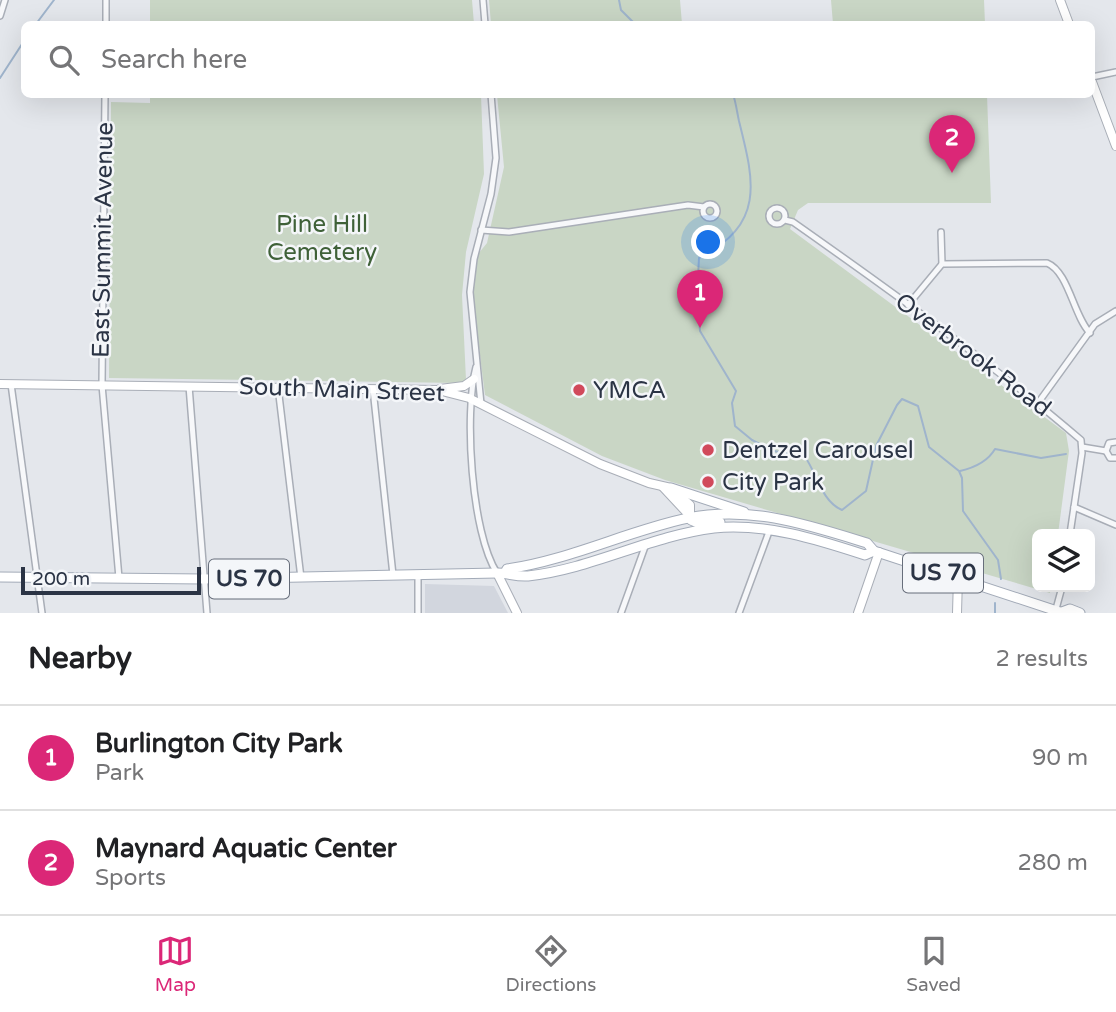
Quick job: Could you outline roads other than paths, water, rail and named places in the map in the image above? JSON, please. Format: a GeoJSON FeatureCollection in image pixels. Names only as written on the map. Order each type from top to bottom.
{"type":"FeatureCollection","features":[{"type":"Feature","properties":{"kind":"main road"},"geometry":{"type":"LineString","coordinates":[[667,487],[753,515]]}},
{"type":"Feature","properties":{"kind":"main road","name":"US 70"},"geometry":{"type":"LineString","coordinates":[[501,573],[507,569],[564,558],[691,518],[753,515],[814,527],[867,543],[876,552],[1060,611],[1070,609],[1080,613]]}},
{"type":"Feature","properties":{"kind":"main road"},"geometry":{"type":"LineString","coordinates":[[656,541],[660,534],[687,526],[691,518],[702,523],[734,522],[748,527]]}},
{"type":"Feature","properties":{"kind":"main road","name":"US 70"},"geometry":{"type":"LineString","coordinates":[[0,577],[204,579],[501,573],[511,577],[556,571],[656,541],[715,528],[748,527],[770,529],[865,555],[876,552]]}},
{"type":"Feature","properties":{"kind":"street"},"geometry":{"type":"LineString","coordinates":[[0,16],[5,0]]}},
{"type":"Feature","properties":{"kind":"street"},"geometry":{"type":"LineString","coordinates":[[106,0],[106,21]]}},
{"type":"Feature","properties":{"kind":"street"},"geometry":{"type":"LineString","coordinates":[[482,0],[485,21]]}},
{"type":"Feature","properties":{"kind":"street"},"geometry":{"type":"LineString","coordinates":[[1060,0],[1068,21]]}},
{"type":"Feature","properties":{"kind":"street"},"geometry":{"type":"LineString","coordinates":[[1095,79],[1116,72]]}},
{"type":"Feature","properties":{"kind":"street"},"geometry":{"type":"LineString","coordinates":[[1095,91],[1116,146]]}},
{"type":"Feature","properties":{"kind":"street","name":"East Summit Avenue"},"geometry":{"type":"LineString","coordinates":[[105,98],[102,385],[119,578]]}},
{"type":"Feature","properties":{"kind":"street"},"geometry":{"type":"LineString","coordinates":[[481,404],[470,292],[496,158],[491,98]]}},
{"type":"Feature","properties":{"kind":"street"},"geometry":{"type":"LineString","coordinates":[[481,230],[509,232],[688,205],[704,207]]}},
{"type":"Feature","properties":{"kind":"street","name":"Overbrook Road"},"geometry":{"type":"LineString","coordinates":[[785,220],[793,222],[908,305],[1038,403],[1081,440],[1082,447]]}},
{"type":"Feature","properties":{"kind":"street"},"geometry":{"type":"LineString","coordinates":[[908,305],[942,264],[941,232]]}},
{"type":"Feature","properties":{"kind":"street"},"geometry":{"type":"LineString","coordinates":[[942,264],[1032,262],[1053,266],[1060,273],[1079,321],[1090,333]]}},
{"type":"Feature","properties":{"kind":"street"},"geometry":{"type":"LineString","coordinates":[[1038,403],[1104,316],[1116,311]]}},
{"type":"Feature","properties":{"kind":"street"},"geometry":{"type":"LineString","coordinates":[[477,364],[469,398],[479,514],[488,559],[501,573],[517,613]]}},
{"type":"Feature","properties":{"kind":"street"},"geometry":{"type":"LineString","coordinates":[[431,390],[464,386],[474,379]]}},
{"type":"Feature","properties":{"kind":"street","name":"South Main Street"},"geometry":{"type":"LineString","coordinates":[[0,384],[431,390],[469,398],[600,464],[667,487]]}},
{"type":"Feature","properties":{"kind":"street"},"geometry":{"type":"LineString","coordinates":[[11,384],[42,613]]}},
{"type":"Feature","properties":{"kind":"street"},"geometry":{"type":"LineString","coordinates":[[189,386],[207,613]]}},
{"type":"Feature","properties":{"kind":"street"},"geometry":{"type":"LineString","coordinates":[[278,387],[301,578]]}},
{"type":"Feature","properties":{"kind":"street"},"geometry":{"type":"LineString","coordinates":[[373,388],[393,575]]}},
{"type":"Feature","properties":{"kind":"street"},"geometry":{"type":"LineString","coordinates":[[1105,451],[1109,443],[1116,442]]}},
{"type":"Feature","properties":{"kind":"street"},"geometry":{"type":"LineString","coordinates":[[1071,529],[1082,447],[1105,451],[1110,458],[1116,458]]}},
{"type":"Feature","properties":{"kind":"street"},"geometry":{"type":"LineString","coordinates":[[667,487],[690,505],[691,518]]}},
{"type":"Feature","properties":{"kind":"street"},"geometry":{"type":"LineString","coordinates":[[1074,507],[1116,525]]}},
{"type":"Feature","properties":{"kind":"street"},"geometry":{"type":"LineString","coordinates":[[739,613],[770,529]]}},
{"type":"Feature","properties":{"kind":"street"},"geometry":{"type":"LineString","coordinates":[[621,613],[646,544]]}},
{"type":"Feature","properties":{"kind":"street"},"geometry":{"type":"LineString","coordinates":[[858,613],[876,552]]}},
{"type":"Feature","properties":{"kind":"street"},"geometry":{"type":"LineString","coordinates":[[418,575],[418,613]]}},
{"type":"Feature","properties":{"kind":"street"},"geometry":{"type":"LineString","coordinates":[[957,613],[958,578]]}},
{"type":"Feature","properties":{"kind":"street"},"geometry":{"type":"LineString","coordinates":[[1060,611],[1062,592]]}},
{"type":"Feature","properties":{"kind":"waterway"},"geometry":{"type":"LineString","coordinates":[[38,21],[54,0]]}},
{"type":"Feature","properties":{"kind":"waterway"},"geometry":{"type":"LineString","coordinates":[[619,0],[621,10],[632,21]]}},
{"type":"Feature","properties":{"kind":"waterway"},"geometry":{"type":"LineString","coordinates":[[0,78],[21,46]]}},
{"type":"Feature","properties":{"kind":"waterway"},"geometry":{"type":"LineString","coordinates":[[734,98],[749,163],[750,199],[745,216],[736,231],[721,245],[699,258],[697,295],[700,331],[736,391],[732,403],[735,426],[752,440],[774,451],[805,457],[824,493],[842,510],[866,491],[876,446],[897,405],[902,399],[918,406],[929,447],[959,471],[962,478],[963,511],[998,560],[1001,579]]}},
{"type":"Feature","properties":{"kind":"waterway"},"geometry":{"type":"LineString","coordinates":[[960,471],[980,463],[995,449],[1041,458],[1066,454]]}},
{"type":"Feature","properties":{"kind":"waterway"},"geometry":{"type":"LineString","coordinates":[[995,603],[995,613]]}},
{"type":"Feature","properties":{"kind":"place","name":"Maynard Aquatic Center"},"geometry":{"type":"Point","coordinates":[952,173]}},
{"type":"Feature","properties":{"kind":"place","name":"Burlington City Park"},"geometry":{"type":"Point","coordinates":[700,328]}},
{"type":"Feature","properties":{"kind":"place","name":"YMCA"},"geometry":{"type":"Point","coordinates":[579,390]}},
{"type":"Feature","properties":{"kind":"place","name":"Dentzel Carousel"},"geometry":{"type":"Point","coordinates":[708,450]}},
{"type":"Feature","properties":{"kind":"place","name":"City Park"},"geometry":{"type":"Point","coordinates":[708,482]}},
{"type":"Feature","properties":{"kind":"park label","name":"Pine Hill Cemetery"},"geometry":{"type":"Point","coordinates":[322,238]}}]}
